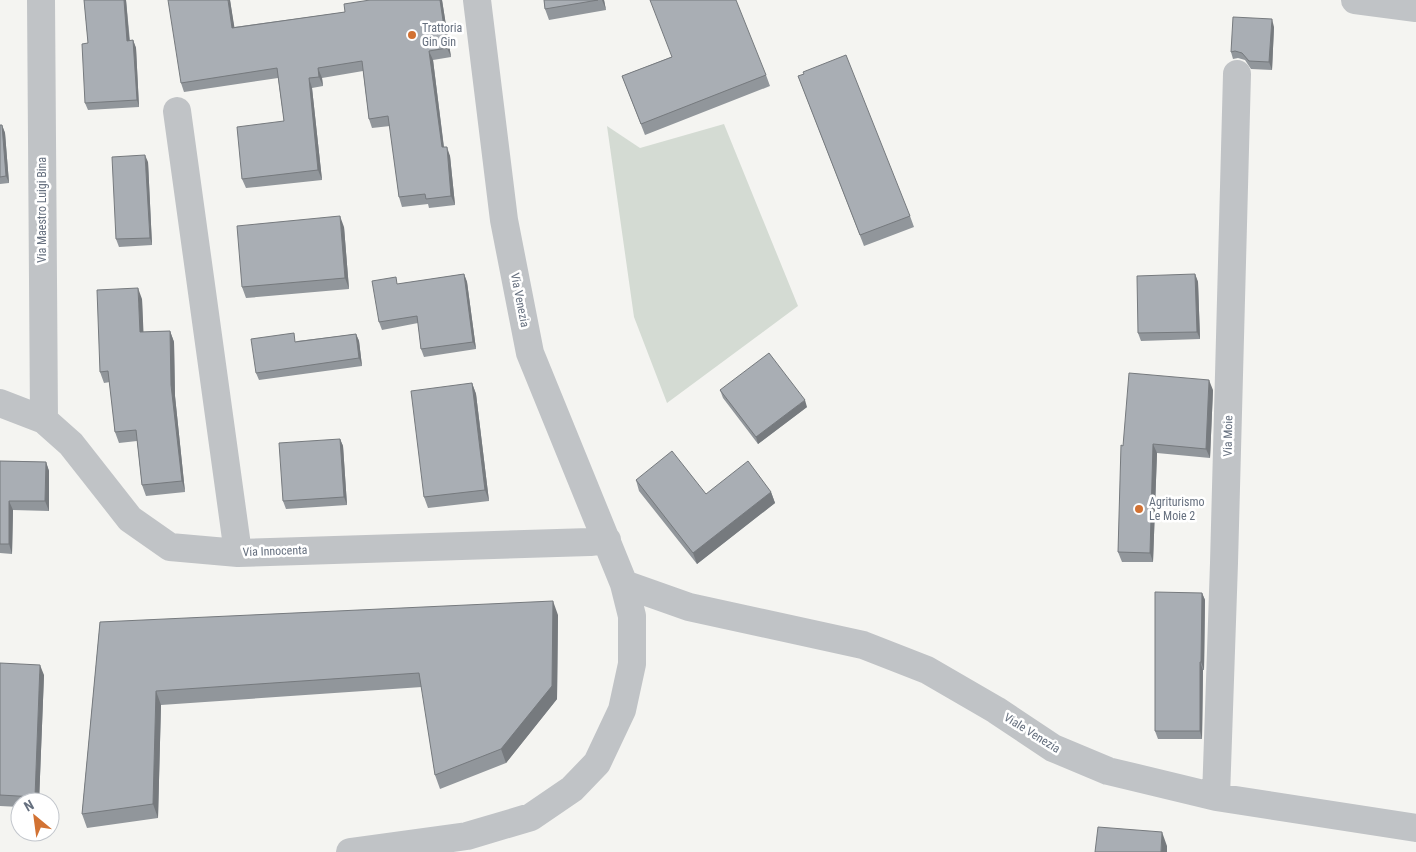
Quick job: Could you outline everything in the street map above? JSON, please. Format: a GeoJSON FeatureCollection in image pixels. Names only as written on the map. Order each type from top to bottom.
{"type":"FeatureCollection","features":[{"type":"Feature","properties":{"kind":"street","name":"Via Maestro Luigi Bina"},"geometry":{"type":"LineString","coordinates":[[41,0],[44,420]]}},
{"type":"Feature","properties":{"kind":"street","name":"Via Venezia"},"geometry":{"type":"LineString","coordinates":[[350,852],[467,836],[531,817],[572,789],[597,763],[622,710],[632,664],[632,616],[624,584],[530,353],[504,220],[477,0]]}},
{"type":"Feature","properties":{"kind":"street"},"geometry":{"type":"LineString","coordinates":[[1355,0],[1416,8]]}},
{"type":"Feature","properties":{"kind":"street","name":"Via Moie"},"geometry":{"type":"LineString","coordinates":[[1216,797],[1237,74]]}},
{"type":"Feature","properties":{"kind":"street"},"geometry":{"type":"LineString","coordinates":[[177,111],[238,553]]}},
{"type":"Feature","properties":{"kind":"street","name":"Via Innocenta"},"geometry":{"type":"LineString","coordinates":[[0,404],[44,420],[71,444],[130,518],[170,547],[238,553],[607,540]]}},
{"type":"Feature","properties":{"kind":"street","name":"Viale Venezia"},"geometry":{"type":"LineString","coordinates":[[624,584],[689,607],[863,645],[927,670],[996,710],[1053,748],[1108,771],[1216,797],[1416,828]]}},
{"type":"Feature","properties":{"kind":"street","name":"Viale Venezia"},"geometry":{"type":"LineString","coordinates":[[632,616],[689,607]]}},
{"type":"Feature","properties":{"kind":"shaded area"},"geometry":{"type":"Polygon","coordinates":[[[724,124],[798,306],[667,403],[634,317],[607,126],[640,148],[724,124]]]}},
{"type":"Feature","properties":{"kind":"building"},"geometry":{"type":"Polygon","coordinates":[[[84,0],[124,0],[127,41],[133,40],[137,100],[85,103],[82,44],[88,43],[84,0]]]}},
{"type":"Feature","properties":{"kind":"building"},"geometry":{"type":"Polygon","coordinates":[[[168,0],[228,0],[232,28],[345,12],[344,4],[370,0],[440,0],[447,48],[429,51],[442,147],[447,147],[451,196],[426,199],[425,194],[399,197],[388,116],[369,119],[362,61],[318,68],[319,77],[309,78],[318,170],[242,179],[237,127],[284,121],[277,68],[181,83],[168,0]]]}},
{"type":"Feature","properties":{"kind":"building"},"geometry":{"type":"Polygon","coordinates":[[[544,0],[598,0],[545,9],[544,0]]]}},
{"type":"Feature","properties":{"kind":"building"},"geometry":{"type":"Polygon","coordinates":[[[650,0],[736,0],[766,75],[641,124],[622,76],[672,57],[650,0]]]}},
{"type":"Feature","properties":{"kind":"building"},"geometry":{"type":"Polygon","coordinates":[[[1233,17],[1272,19],[1269,62],[1249,61],[1242,53],[1231,52],[1233,17]]]}},
{"type":"Feature","properties":{"kind":"building"},"geometry":{"type":"Polygon","coordinates":[[[846,55],[910,216],[860,235],[798,76],[804,74],[803,72],[846,55]]]}},
{"type":"Feature","properties":{"kind":"building"},"geometry":{"type":"Polygon","coordinates":[[[0,125],[2,125],[6,176],[0,177],[0,125]]]}},
{"type":"Feature","properties":{"kind":"building"},"geometry":{"type":"Polygon","coordinates":[[[145,155],[150,238],[116,239],[112,157],[145,155]]]}},
{"type":"Feature","properties":{"kind":"building"},"geometry":{"type":"Polygon","coordinates":[[[340,216],[345,278],[242,287],[237,226],[340,216]]]}},
{"type":"Feature","properties":{"kind":"building"},"geometry":{"type":"Polygon","coordinates":[[[464,274],[473,342],[421,349],[417,316],[379,322],[372,281],[396,277],[397,284],[464,274]]]}},
{"type":"Feature","properties":{"kind":"building"},"geometry":{"type":"Polygon","coordinates":[[[1195,274],[1197,332],[1138,333],[1137,276],[1195,274]]]}},
{"type":"Feature","properties":{"kind":"building"},"geometry":{"type":"Polygon","coordinates":[[[138,288],[140,332],[170,331],[171,385],[182,481],[142,485],[136,430],[115,432],[108,371],[100,372],[97,290],[138,288]]]}},
{"type":"Feature","properties":{"kind":"building"},"geometry":{"type":"Polygon","coordinates":[[[294,333],[295,342],[356,334],[359,358],[256,373],[251,339],[294,333]]]}},
{"type":"Feature","properties":{"kind":"building"},"geometry":{"type":"Polygon","coordinates":[[[769,353],[805,400],[756,437],[720,390],[769,353]]]}},
{"type":"Feature","properties":{"kind":"building"},"geometry":{"type":"Polygon","coordinates":[[[1129,373],[1209,380],[1206,449],[1153,444],[1150,553],[1118,552],[1121,445],[1123,446],[1129,373]]]}},
{"type":"Feature","properties":{"kind":"building"},"geometry":{"type":"Polygon","coordinates":[[[472,383],[485,490],[424,497],[411,391],[472,383]]]}},
{"type":"Feature","properties":{"kind":"building"},"geometry":{"type":"Polygon","coordinates":[[[340,439],[344,497],[283,501],[279,443],[340,439]]]}},
{"type":"Feature","properties":{"kind":"building"},"geometry":{"type":"Polygon","coordinates":[[[672,451],[706,494],[748,461],[771,492],[693,553],[636,480],[672,451]]]}},
{"type":"Feature","properties":{"kind":"building"},"geometry":{"type":"Polygon","coordinates":[[[0,461],[46,462],[45,501],[9,501],[9,544],[0,544],[0,461]]]}},
{"type":"Feature","properties":{"kind":"building"},"geometry":{"type":"Polygon","coordinates":[[[1155,592],[1202,593],[1200,731],[1155,731],[1155,592]]]}},
{"type":"Feature","properties":{"kind":"building"},"geometry":{"type":"Polygon","coordinates":[[[553,601],[552,686],[501,749],[435,775],[419,673],[156,691],[153,804],[82,814],[100,622],[553,601]]]}},
{"type":"Feature","properties":{"kind":"building"},"geometry":{"type":"Polygon","coordinates":[[[0,663],[40,665],[35,792],[10,792],[10,796],[0,795],[0,663]]]}},
{"type":"Feature","properties":{"kind":"building"},"geometry":{"type":"Polygon","coordinates":[[[1098,827],[1162,832],[1161,852],[1095,852],[1098,827]]]}},
{"type":"Feature","properties":{"kind":"place","name":"Trattoria Gin Gin"},"geometry":{"type":"Point","coordinates":[412,35]}},
{"type":"Feature","properties":{"kind":"place","name":"Agriturismo Le Moie 2"},"geometry":{"type":"Point","coordinates":[1139,509]}}]}
